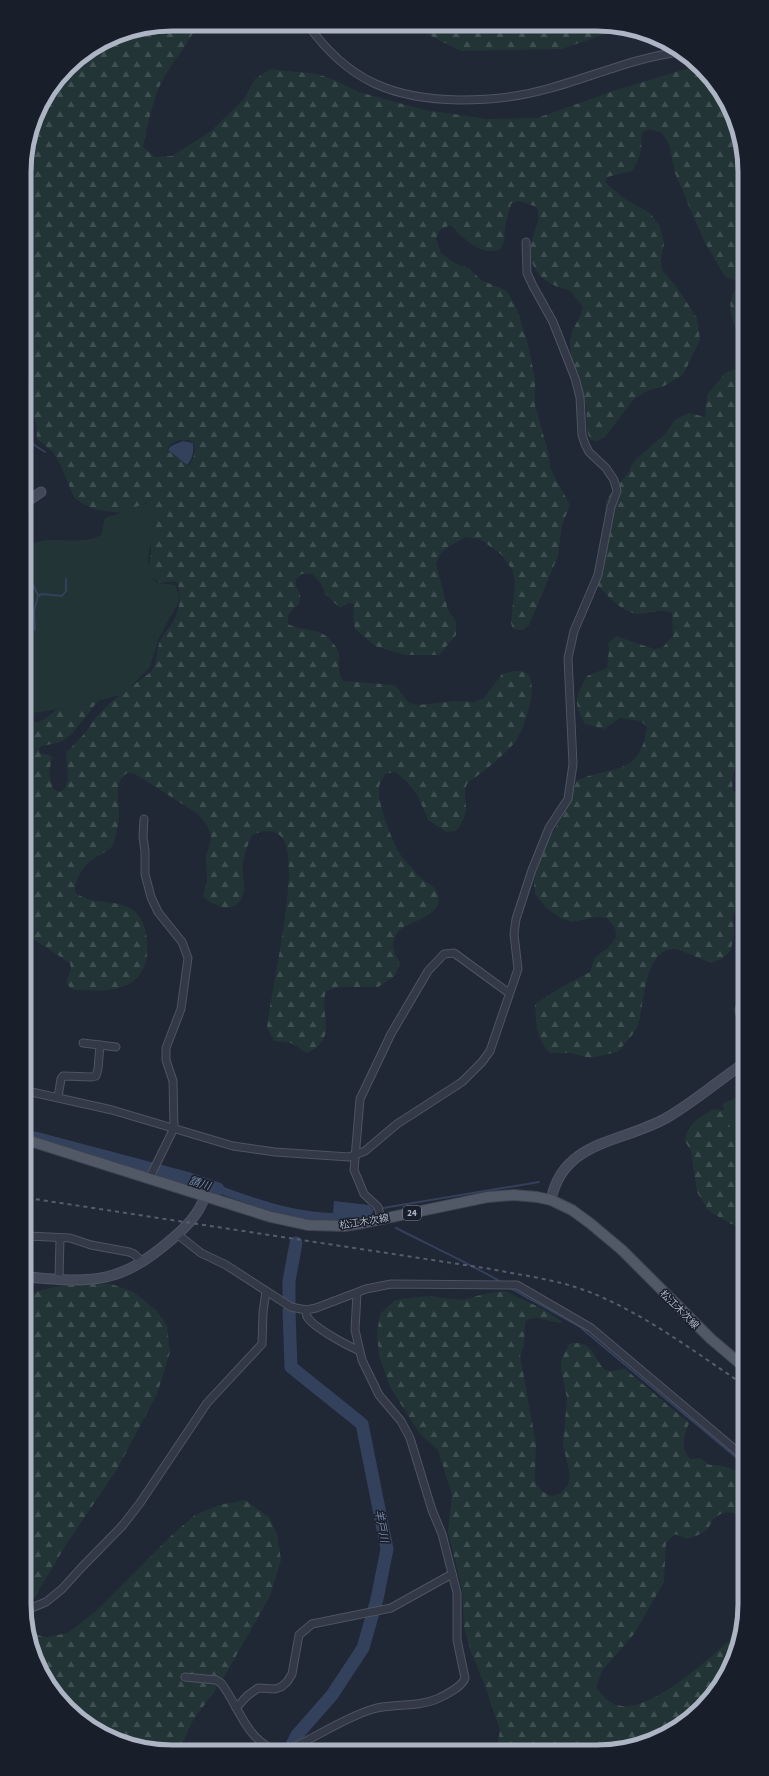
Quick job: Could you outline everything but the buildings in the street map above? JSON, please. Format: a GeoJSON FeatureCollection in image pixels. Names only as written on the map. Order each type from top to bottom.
{"type":"FeatureCollection","features":[{"type":"Feature","properties":{"kind":"main road","name":"松江木次線"},"geometry":{"type":"LineString","coordinates":[[31,1141],[151,1175],[205,1196],[271,1217],[308,1225],[344,1226],[382,1220],[488,1197],[514,1195],[551,1200],[572,1210],[622,1250],[711,1339],[738,1362]]}},
{"type":"Feature","properties":{"kind":"street"},"geometry":{"type":"LineString","coordinates":[[312,31],[322,44],[346,66],[363,78],[396,92],[434,100],[499,98],[526,94],[653,57],[673,54]]}},
{"type":"Feature","properties":{"kind":"street"},"geometry":{"type":"LineString","coordinates":[[31,1091],[174,1128],[247,1149],[349,1157],[365,1151],[397,1124],[462,1082],[482,1062],[490,1051],[518,969],[514,934],[516,919],[532,870],[549,828],[568,799],[573,764],[568,658],[574,631],[598,575],[611,507],[617,491],[614,480],[606,468],[589,452],[585,444],[582,435],[580,397],[575,378],[553,322],[527,272],[526,242]]}},
{"type":"Feature","properties":{"kind":"street"},"geometry":{"type":"LineString","coordinates":[[31,499],[41,492]]}},
{"type":"Feature","properties":{"kind":"street"},"geometry":{"type":"LineString","coordinates":[[144,819],[142,837],[145,851],[145,874],[151,897],[158,912],[182,942],[188,958],[181,1010],[166,1048],[166,1060],[173,1081],[174,1128],[151,1175]]}},
{"type":"Feature","properties":{"kind":"street"},"geometry":{"type":"LineString","coordinates":[[382,1220],[378,1207],[364,1194],[354,1170],[358,1106],[363,1090],[391,1034],[428,971],[441,956],[447,952],[454,953],[510,993]]}},
{"type":"Feature","properties":{"kind":"street"},"geometry":{"type":"LineString","coordinates":[[84,1043],[116,1046]]}},
{"type":"Feature","properties":{"kind":"street"},"geometry":{"type":"LineString","coordinates":[[58,1097],[60,1079],[63,1076],[96,1076],[100,1045]]}},
{"type":"Feature","properties":{"kind":"street"},"geometry":{"type":"LineString","coordinates":[[551,1200],[558,1177],[576,1157],[596,1146],[668,1117],[738,1068]]}},
{"type":"Feature","properties":{"kind":"street"},"geometry":{"type":"LineString","coordinates":[[31,1277],[59,1280],[84,1280],[109,1277],[125,1272],[143,1262],[178,1234],[197,1213],[205,1196]]}},
{"type":"Feature","properties":{"kind":"street"},"geometry":{"type":"LineString","coordinates":[[178,1234],[201,1253],[226,1265],[291,1307],[306,1310],[321,1307],[378,1286],[406,1283],[517,1285],[591,1328],[738,1452]]}},
{"type":"Feature","properties":{"kind":"street"},"geometry":{"type":"LineString","coordinates":[[31,1236],[70,1238],[91,1245],[129,1252],[138,1256],[143,1262]]}},
{"type":"Feature","properties":{"kind":"street"},"geometry":{"type":"LineString","coordinates":[[59,1280],[60,1238]]}},
{"type":"Feature","properties":{"kind":"street"},"geometry":{"type":"LineString","coordinates":[[31,1608],[46,1602],[62,1589],[82,1566],[123,1525],[140,1503],[207,1403],[262,1344],[263,1312],[266,1291]]}},
{"type":"Feature","properties":{"kind":"street"},"geometry":{"type":"LineString","coordinates":[[298,1745],[372,1710],[398,1704],[428,1702],[451,1692],[464,1681],[465,1673],[456,1633],[457,1593],[442,1534],[432,1510],[410,1438],[401,1422],[376,1390],[358,1350],[355,1330],[357,1293]]}},
{"type":"Feature","properties":{"kind":"street"},"geometry":{"type":"LineString","coordinates":[[306,1310],[306,1315],[310,1320],[341,1341],[358,1350]]}},
{"type":"Feature","properties":{"kind":"street"},"geometry":{"type":"LineString","coordinates":[[236,1708],[247,1696],[258,1688],[275,1689],[282,1687],[287,1682],[292,1674],[299,1635],[312,1624],[391,1608],[452,1574]]}},
{"type":"Feature","properties":{"kind":"street"},"geometry":{"type":"LineString","coordinates":[[185,1676],[216,1680],[228,1692],[251,1732],[266,1745]]}},
{"type":"Feature","properties":{"kind":"green space"},"geometry":{"type":"Polygon","coordinates":[[[194,31],[163,79],[153,104],[143,147],[155,157],[172,156],[211,131],[244,99],[255,79],[270,69],[317,74],[335,80],[359,92],[425,110],[488,119],[537,118],[616,90],[692,68],[709,86],[727,118],[733,136],[738,163],[738,328],[735,327],[730,306],[732,296],[737,287],[735,280],[725,277],[704,241],[675,173],[669,144],[662,133],[650,129],[643,132],[640,153],[632,171],[607,177],[606,183],[625,199],[650,213],[660,227],[664,244],[661,258],[662,270],[676,286],[697,318],[700,340],[683,375],[664,386],[647,391],[634,399],[605,437],[597,441],[591,440],[589,436],[587,428],[587,411],[572,361],[570,343],[571,335],[583,307],[569,290],[560,288],[544,279],[538,274],[534,267],[531,259],[531,250],[532,240],[538,219],[537,207],[518,201],[511,204],[505,227],[504,241],[501,249],[494,251],[480,249],[473,245],[450,225],[440,230],[436,239],[441,253],[456,264],[469,268],[481,280],[507,291],[517,309],[528,344],[535,379],[535,405],[549,455],[550,468],[570,505],[562,525],[558,556],[529,625],[523,630],[513,629],[511,623],[515,583],[513,571],[502,555],[480,539],[465,537],[440,554],[436,564],[448,610],[456,621],[456,635],[439,655],[404,655],[375,646],[355,629],[353,618],[354,604],[349,603],[340,608],[326,595],[320,582],[312,574],[301,574],[296,581],[300,596],[299,605],[290,613],[288,624],[294,627],[317,631],[328,637],[337,648],[339,654],[339,671],[343,681],[395,685],[409,703],[418,705],[456,701],[473,702],[484,698],[502,674],[511,672],[520,671],[526,673],[530,678],[532,685],[530,704],[524,724],[514,743],[495,762],[468,782],[465,794],[465,816],[456,831],[446,832],[428,820],[418,796],[406,781],[395,772],[385,774],[379,788],[379,794],[382,810],[391,837],[404,859],[420,877],[435,889],[439,897],[438,904],[428,915],[406,926],[397,933],[393,946],[395,954],[400,962],[395,976],[378,987],[338,987],[326,991],[324,1000],[326,1026],[325,1034],[317,1047],[307,1053],[291,1043],[274,1041],[267,1027],[283,929],[289,874],[288,853],[283,839],[277,833],[269,831],[252,835],[246,849],[244,861],[243,896],[234,906],[229,908],[221,907],[203,896],[207,881],[206,855],[210,844],[211,835],[208,827],[198,814],[135,774],[127,773],[123,777],[118,787],[119,818],[113,845],[89,862],[79,876],[75,886],[75,892],[95,901],[126,906],[139,916],[146,932],[147,940],[147,957],[143,970],[136,979],[126,986],[100,991],[71,989],[66,982],[71,969],[70,963],[31,938],[31,722],[43,720],[63,705],[111,680],[98,701],[71,735],[61,742],[42,746],[39,749],[40,753],[52,757],[49,773],[53,789],[59,792],[64,790],[68,780],[66,753],[86,732],[96,717],[111,702],[152,671],[161,639],[174,620],[179,605],[178,584],[174,581],[160,583],[152,578],[148,570],[151,553],[149,505],[146,503],[122,513],[97,510],[83,504],[74,497],[60,464],[53,452],[37,439],[36,422],[31,414],[31,163],[36,136],[42,118],[50,102],[60,86],[72,72],[86,60],[118,42],[154,32],[194,31]],[[180,440],[171,444],[167,450],[188,466],[192,461],[195,452],[194,443],[190,440],[180,440]]]}},
{"type":"Feature","properties":{"kind":"green space"},"geometry":{"type":"Polygon","coordinates":[[[421,31],[612,32],[562,49],[461,51],[421,31]]]}},
{"type":"Feature","properties":{"kind":"green space"},"geometry":{"type":"Polygon","coordinates":[[[738,369],[738,762],[732,781],[733,791],[738,793],[738,902],[733,916],[734,934],[731,950],[723,958],[712,963],[674,949],[664,952],[656,958],[647,980],[638,1025],[618,1052],[590,1058],[570,1053],[550,1053],[545,1048],[539,1037],[536,1025],[535,1004],[560,988],[590,972],[595,957],[609,947],[616,937],[615,928],[607,918],[597,917],[572,922],[560,918],[546,908],[535,894],[534,881],[543,849],[567,809],[577,780],[614,770],[632,761],[644,743],[647,727],[641,721],[620,718],[604,729],[585,724],[577,705],[578,695],[587,676],[607,668],[608,643],[616,636],[654,649],[663,647],[673,636],[672,613],[659,611],[644,614],[632,613],[613,601],[592,579],[605,525],[606,500],[628,473],[634,461],[664,435],[676,419],[689,413],[705,417],[707,395],[726,372],[738,369]]]}},
{"type":"Feature","properties":{"kind":"green space"},"geometry":{"type":"Polygon","coordinates":[[[148,503],[153,510],[154,519],[148,565],[151,575],[157,583],[175,585],[179,595],[178,603],[159,638],[150,667],[124,694],[79,706],[31,713],[31,544],[46,540],[84,540],[93,538],[101,535],[105,518],[148,503]]]}},
{"type":"Feature","properties":{"kind":"green space"},"geometry":{"type":"Polygon","coordinates":[[[738,1095],[738,1149],[722,1104],[735,1098],[738,1095]]]}},
{"type":"Feature","properties":{"kind":"green space"},"geometry":{"type":"Polygon","coordinates":[[[714,1109],[738,1112],[738,1225],[731,1224],[709,1211],[697,1192],[691,1151],[685,1141],[691,1125],[714,1109]]]}},
{"type":"Feature","properties":{"kind":"green space"},"geometry":{"type":"Polygon","coordinates":[[[85,1283],[111,1284],[132,1291],[156,1310],[167,1325],[170,1352],[157,1394],[116,1471],[67,1543],[33,1600],[31,1608],[31,1293],[53,1287],[85,1283]]]}},
{"type":"Feature","properties":{"kind":"green space"},"geometry":{"type":"Polygon","coordinates":[[[505,1291],[541,1308],[563,1322],[560,1323],[537,1318],[528,1319],[525,1322],[524,1345],[520,1355],[536,1444],[536,1484],[543,1492],[552,1496],[561,1493],[568,1485],[570,1476],[563,1444],[567,1398],[561,1370],[561,1361],[569,1344],[578,1343],[590,1348],[600,1364],[609,1371],[625,1369],[689,1423],[684,1437],[684,1446],[690,1459],[701,1458],[709,1465],[718,1465],[738,1472],[738,1515],[730,1512],[722,1514],[712,1521],[707,1530],[703,1533],[687,1539],[675,1534],[666,1543],[664,1582],[634,1634],[602,1671],[596,1687],[610,1702],[614,1704],[622,1706],[636,1705],[668,1690],[701,1665],[734,1636],[727,1658],[709,1690],[697,1704],[683,1716],[651,1734],[633,1740],[606,1745],[498,1745],[500,1730],[485,1686],[471,1652],[464,1627],[462,1589],[448,1532],[452,1495],[438,1450],[420,1434],[390,1387],[379,1356],[377,1333],[380,1314],[395,1300],[426,1296],[463,1300],[484,1294],[505,1291]]]}},
{"type":"Feature","properties":{"kind":"green space"},"geometry":{"type":"Polygon","coordinates":[[[245,1500],[269,1517],[277,1534],[281,1560],[270,1596],[223,1679],[192,1722],[182,1745],[154,1744],[118,1734],[86,1716],[72,1704],[60,1690],[42,1658],[35,1635],[47,1637],[68,1633],[96,1611],[173,1534],[195,1515],[219,1505],[245,1500]]]}},
{"type":"Feature","properties":{"kind":"water"},"geometry":{"type":"Polygon","coordinates":[[[183,441],[193,443],[193,454],[187,465],[168,450],[171,446],[183,441]]]}},
{"type":"Feature","properties":{"kind":"water"},"geometry":{"type":"Polygon","coordinates":[[[203,1179],[251,1197],[300,1210],[333,1213],[334,1201],[369,1205],[372,1209],[374,1209],[372,1215],[341,1220],[307,1219],[276,1213],[201,1187],[203,1179]]]}},
{"type":"Feature","properties":{"kind":"waterway"},"geometry":{"type":"LineString","coordinates":[[31,443],[45,452]]}},
{"type":"Feature","properties":{"kind":"waterway"},"geometry":{"type":"LineString","coordinates":[[31,575],[31,581],[38,595]]}},
{"type":"Feature","properties":{"kind":"waterway"},"geometry":{"type":"LineString","coordinates":[[35,630],[34,611],[38,596],[42,594],[62,596],[66,591],[66,579]]}},
{"type":"Feature","properties":{"kind":"waterway","name":"請川"},"geometry":{"type":"LineString","coordinates":[[35,1138],[186,1178],[218,1189]]}},
{"type":"Feature","properties":{"kind":"waterway"},"geometry":{"type":"LineString","coordinates":[[383,1208],[539,1182]]}},
{"type":"Feature","properties":{"kind":"waterway","name":"請川"},"geometry":{"type":"LineString","coordinates":[[396,1228],[501,1282]]}},
{"type":"Feature","properties":{"kind":"waterway","name":"羊戸川"},"geometry":{"type":"LineString","coordinates":[[289,1303],[289,1281],[296,1243]]}},
{"type":"Feature","properties":{"kind":"waterway"},"geometry":{"type":"LineString","coordinates":[[510,1288],[580,1327],[738,1459]]}},
{"type":"Feature","properties":{"kind":"waterway","name":"羊戸川"},"geometry":{"type":"LineString","coordinates":[[289,1311],[291,1367],[362,1424],[387,1549],[377,1599],[363,1648],[332,1695],[297,1735],[292,1745]]}},
{"type":"Feature","properties":{"kind":"railway"},"geometry":{"type":"LineString","coordinates":[[31,1198],[491,1269],[568,1285],[592,1293],[632,1312],[670,1335],[738,1381]]}}]}
